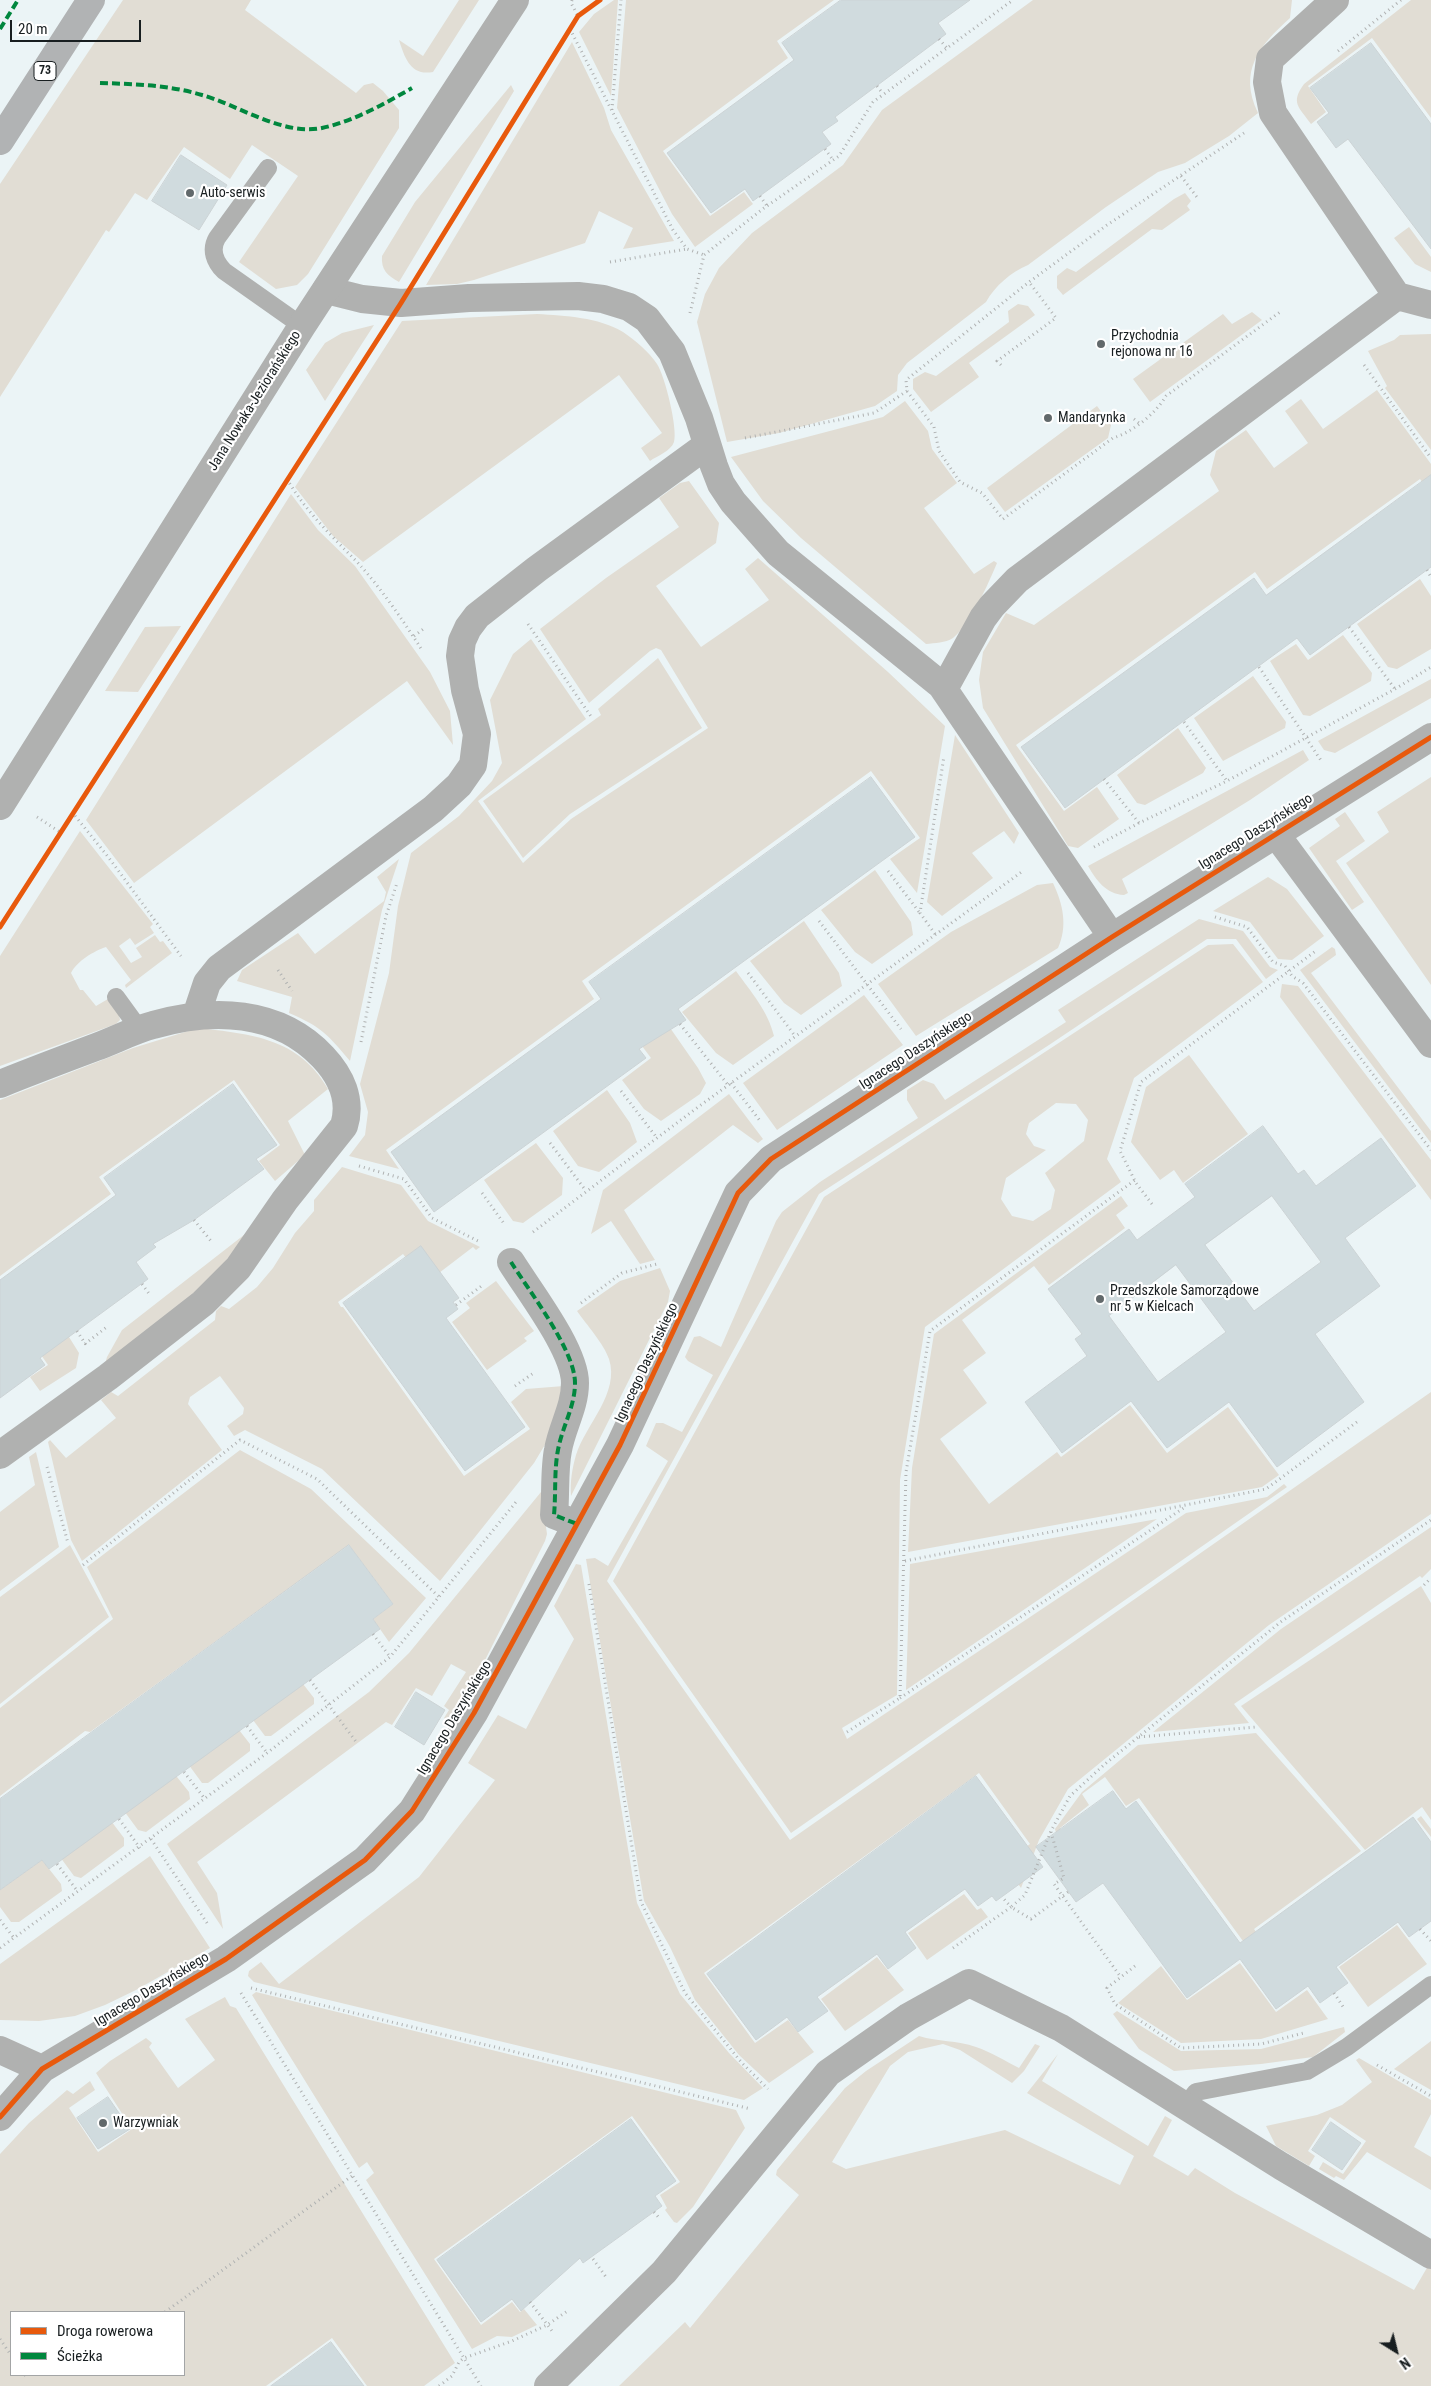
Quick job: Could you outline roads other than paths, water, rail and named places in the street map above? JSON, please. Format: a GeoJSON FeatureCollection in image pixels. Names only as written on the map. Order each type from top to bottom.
{"type":"FeatureCollection","features":[{"type":"Feature","properties":{"kind":"main road","name":"73"},"geometry":{"type":"LineString","coordinates":[[0,141],[91,0]]}},
{"type":"Feature","properties":{"kind":"street","name":"Jana Nowaka-Jeziorańskiego"},"geometry":{"type":"LineString","coordinates":[[0,806],[302,326],[515,0]]}},
{"type":"Feature","properties":{"kind":"street"},"geometry":{"type":"LineString","coordinates":[[1335,0],[1270,59],[1267,82],[1273,112],[1398,296],[1431,304]]}},
{"type":"Feature","properties":{"kind":"street"},"geometry":{"type":"LineString","coordinates":[[326,290],[362,299],[401,303],[469,298],[578,296],[603,299],[629,307],[647,319],[672,352],[688,387],[721,484],[732,502],[778,553],[941,685],[1112,937]]}},
{"type":"Feature","properties":{"kind":"street"},"geometry":{"type":"LineString","coordinates":[[949,697],[992,606],[1017,580],[1398,296]]}},
{"type":"Feature","properties":{"kind":"street"},"geometry":{"type":"LineString","coordinates":[[196,1016],[207,983],[219,968],[434,810],[459,784],[473,765],[477,734],[460,656],[462,641],[477,616],[537,569],[707,445]]}},
{"type":"Feature","properties":{"kind":"street","name":"Ignacego Daszyńskiego"},"geometry":{"type":"LineString","coordinates":[[0,2117],[42,2069],[226,1959],[365,1860],[412,1811],[464,1729],[620,1445],[738,1193],[771,1159],[1112,937],[1275,833],[1431,737]]}},
{"type":"Feature","properties":{"kind":"street"},"geometry":{"type":"LineString","coordinates":[[1275,833],[1431,1044]]}},
{"type":"Feature","properties":{"kind":"street"},"geometry":{"type":"LineString","coordinates":[[0,1084],[152,1025],[196,1016],[244,1015],[268,1021],[294,1034],[318,1052],[341,1081],[346,1099],[346,1118],[344,1126],[285,1200],[238,1268],[221,1286],[203,1303],[108,1378],[0,1455]]}},
{"type":"Feature","properties":{"kind":"street"},"geometry":{"type":"LineString","coordinates":[[513,1251],[570,1359],[575,1381],[573,1406],[558,1449],[554,1515],[577,1524]]}},
{"type":"Feature","properties":{"kind":"street"},"geometry":{"type":"LineString","coordinates":[[548,2386],[664,2272],[828,2073],[908,2017],[969,1983],[1061,2028],[1280,2166],[1431,2255]]}},
{"type":"Feature","properties":{"kind":"street"},"geometry":{"type":"LineString","coordinates":[[0,2050],[42,2069]]}},
{"type":"Feature","properties":{"kind":"lane"},"geometry":{"type":"LineString","coordinates":[[268,168],[217,238],[214,243],[213,254],[218,266],[224,271],[302,326]]}},
{"type":"Feature","properties":{"kind":"lane"},"geometry":{"type":"LineString","coordinates":[[116,997],[140,1030]]}},
{"type":"Feature","properties":{"kind":"lane"},"geometry":{"type":"LineString","coordinates":[[1185,2106],[1196,2092],[1307,2070],[1347,2047],[1431,1985]]}},
{"type":"Feature","properties":{"kind":"place","name":"Auto-serwis"},"geometry":{"type":"Point","coordinates":[190,193]}},
{"type":"Feature","properties":{"kind":"place","name":"Przychodnia rejonowa nr 16"},"geometry":{"type":"Point","coordinates":[1101,344]}},
{"type":"Feature","properties":{"kind":"place","name":"Mandarynka"},"geometry":{"type":"Point","coordinates":[1048,418]}},
{"type":"Feature","properties":{"kind":"place","name":"Przedszkole Samorządowe nr 5 w Kielcach"},"geometry":{"type":"Point","coordinates":[1100,1299]}},
{"type":"Feature","properties":{"kind":"place","name":"Warzywniak"},"geometry":{"type":"Point","coordinates":[103,2123]}}]}
